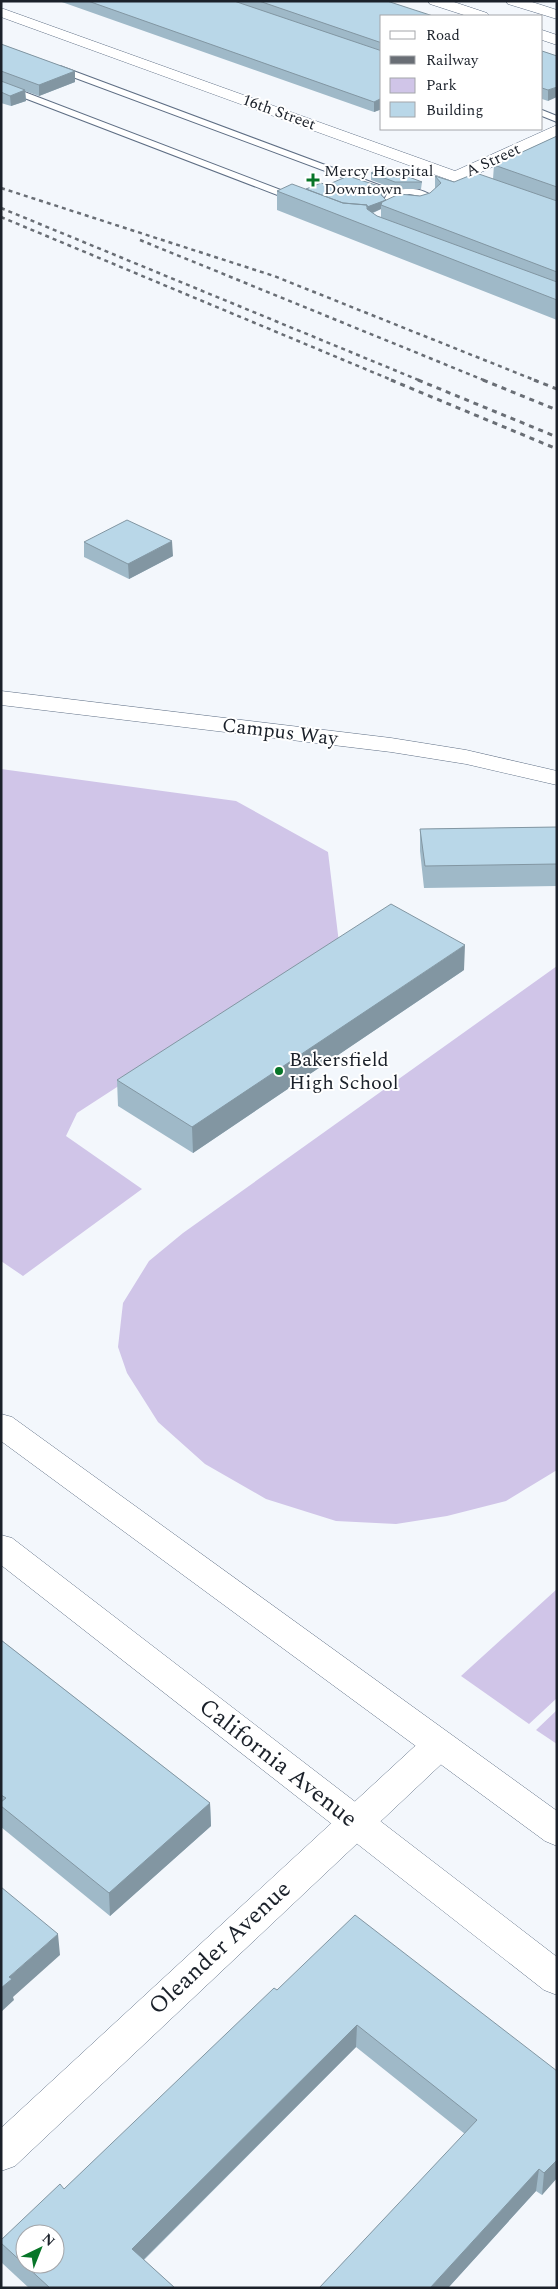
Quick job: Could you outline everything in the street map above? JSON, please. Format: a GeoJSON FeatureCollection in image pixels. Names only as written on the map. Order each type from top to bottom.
{"type":"FeatureCollection","features":[{"type":"Feature","properties":{"kind":"street"},"geometry":{"type":"LineString","coordinates":[[435,1],[479,15]]}},
{"type":"Feature","properties":{"kind":"street"},"geometry":{"type":"LineString","coordinates":[[513,1],[557,15]]}},
{"type":"Feature","properties":{"kind":"street","name":"16th Street"},"geometry":{"type":"LineString","coordinates":[[3,14],[557,214]]}},
{"type":"Feature","properties":{"kind":"street"},"geometry":{"type":"LineString","coordinates":[[543,35],[557,40]]}},
{"type":"Feature","properties":{"kind":"street","name":"A Street"},"geometry":{"type":"LineString","coordinates":[[457,177],[557,130]]}},
{"type":"Feature","properties":{"kind":"street","name":"Campus Way"},"geometry":{"type":"LineString","coordinates":[[1,698],[391,745],[466,757],[557,778]]}},
{"type":"Feature","properties":{"kind":"street"},"geometry":{"type":"LineString","coordinates":[[1,1425],[557,1831]]}},
{"type":"Feature","properties":{"kind":"street","name":"California Avenue"},"geometry":{"type":"LineString","coordinates":[[1,1547],[557,1978]]}},
{"type":"Feature","properties":{"kind":"street","name":"Oleander Avenue"},"geometry":{"type":"LineString","coordinates":[[1,2153],[354,1822],[439,1745]]}},
{"type":"Feature","properties":{"kind":"lane"},"geometry":{"type":"LineString","coordinates":[[48,65],[395,194]]}},
{"type":"Feature","properties":{"kind":"lane"},"geometry":{"type":"LineString","coordinates":[[1,86],[309,204]]}},
{"type":"Feature","properties":{"kind":"lane"},"geometry":{"type":"LineString","coordinates":[[543,113],[557,118]]}},
{"type":"Feature","properties":{"kind":"lane"},"geometry":{"type":"LineString","coordinates":[[433,190],[433,202],[428,207],[414,210],[397,208],[388,202],[390,196],[395,194],[433,190],[457,177]]}},
{"type":"Feature","properties":{"kind":"lane"},"geometry":{"type":"LineString","coordinates":[[382,215],[397,208]]}},
{"type":"Feature","properties":{"kind":"green space"},"geometry":{"type":"Polygon","coordinates":[[[1,769],[236,801],[328,852],[339,943],[77,1113],[66,1136],[142,1189],[23,1276],[1,1261],[1,769]]]}},
{"type":"Feature","properties":{"kind":"green space"},"geometry":{"type":"Polygon","coordinates":[[[557,966],[557,1470],[506,1501],[447,1516],[396,1524],[336,1521],[266,1499],[205,1464],[158,1422],[127,1373],[118,1347],[123,1303],[149,1261],[183,1233],[557,966]]]}},
{"type":"Feature","properties":{"kind":"green space"},"geometry":{"type":"Polygon","coordinates":[[[557,1589],[557,1698],[529,1724],[461,1676],[557,1589]]]}},
{"type":"Feature","properties":{"kind":"green space"},"geometry":{"type":"Polygon","coordinates":[[[557,1710],[557,1744],[536,1730],[557,1710]]]}},
{"type":"Feature","properties":{"kind":"building"},"geometry":{"type":"Polygon","coordinates":[[[88,1],[234,1],[380,50],[380,99],[374,102],[88,1]]]}},
{"type":"Feature","properties":{"kind":"building"},"geometry":{"type":"Polygon","coordinates":[[[259,1],[387,1],[430,15],[380,15],[380,42],[259,1]]]}},
{"type":"Feature","properties":{"kind":"building"},"geometry":{"type":"Polygon","coordinates":[[[1,44],[75,71],[39,85],[1,71],[1,44]]]}},
{"type":"Feature","properties":{"kind":"building"},"geometry":{"type":"Polygon","coordinates":[[[543,51],[557,56],[557,87],[548,90],[543,88],[543,51]]]}},
{"type":"Feature","properties":{"kind":"building"},"geometry":{"type":"Polygon","coordinates":[[[1,81],[25,90],[10,96],[1,92],[1,81]]]}},
{"type":"Feature","properties":{"kind":"building"},"geometry":{"type":"Polygon","coordinates":[[[557,136],[557,187],[494,165],[557,136]]]}},
{"type":"Feature","properties":{"kind":"building"},"geometry":{"type":"Polygon","coordinates":[[[383,167],[422,182],[395,182],[371,173],[383,167]]]}},
{"type":"Feature","properties":{"kind":"building"},"geometry":{"type":"Polygon","coordinates":[[[476,173],[557,201],[557,272],[381,205],[382,202],[399,194],[420,196],[430,193],[441,183],[435,176],[454,182],[476,173]]]}},
{"type":"Feature","properties":{"kind":"building"},"geometry":{"type":"Polygon","coordinates":[[[348,176],[385,188],[381,195],[386,200],[367,207],[367,205],[343,203],[306,189],[321,183],[327,185],[348,176]]]}},
{"type":"Feature","properties":{"kind":"building"},"geometry":{"type":"Polygon","coordinates":[[[292,184],[343,203],[367,205],[367,209],[377,216],[557,282],[557,300],[277,191],[292,184]]]}},
{"type":"Feature","properties":{"kind":"building"},"geometry":{"type":"Polygon","coordinates":[[[127,520],[172,541],[128,564],[84,542],[127,520]]]}},
{"type":"Feature","properties":{"kind":"building"},"geometry":{"type":"Polygon","coordinates":[[[557,827],[557,864],[425,866],[420,829],[557,827]]]}},
{"type":"Feature","properties":{"kind":"building"},"geometry":{"type":"Polygon","coordinates":[[[391,904],[465,945],[192,1127],[117,1080],[391,904]]]}},
{"type":"Feature","properties":{"kind":"building"},"geometry":{"type":"Polygon","coordinates":[[[1,1640],[210,1803],[109,1893],[1,1806],[1,1802],[6,1798],[1,1795],[1,1640]]]}},
{"type":"Feature","properties":{"kind":"building"},"geometry":{"type":"Polygon","coordinates":[[[1,1887],[58,1934],[9,1977],[12,1979],[1,1988],[1,1887]]]}},
{"type":"Feature","properties":{"kind":"building"},"geometry":{"type":"Polygon","coordinates":[[[355,1915],[557,2071],[557,2160],[544,2173],[539,2169],[430,2288],[319,2288],[477,2120],[357,2025],[132,2249],[175,2288],[50,2288],[35,2274],[65,2274],[65,2224],[18,2224],[60,2184],[64,2189],[274,1988],[277,1990],[355,1915]]]}},
{"type":"Feature","properties":{"kind":"building"},"geometry":{"type":"Polygon","coordinates":[[[15,2227],[15,2256],[1,2243],[1,2240],[15,2227]]]}},
{"type":"Feature","properties":{"kind":"railway"},"geometry":{"type":"LineString","coordinates":[[1,188],[274,276],[537,381]]}},
{"type":"Feature","properties":{"kind":"railway"},"geometry":{"type":"LineString","coordinates":[[1,208],[421,381]]}},
{"type":"Feature","properties":{"kind":"railway"},"geometry":{"type":"LineString","coordinates":[[1,217],[394,381]]}},
{"type":"Feature","properties":{"kind":"railway"},"geometry":{"type":"LineString","coordinates":[[140,240],[486,381]]}},
{"type":"Feature","properties":{"kind":"railway"},"geometry":{"type":"LineString","coordinates":[[391,380],[557,449]]}},
{"type":"Feature","properties":{"kind":"railway"},"geometry":{"type":"LineString","coordinates":[[418,380],[557,437]]}},
{"type":"Feature","properties":{"kind":"railway"},"geometry":{"type":"LineString","coordinates":[[483,380],[557,410]]}},
{"type":"Feature","properties":{"kind":"railway"},"geometry":{"type":"LineString","coordinates":[[534,380],[557,389]]}},
{"type":"Feature","properties":{"kind":"place","name":"Mercy Hospital Downtown"},"geometry":{"type":"Point","coordinates":[313,180]}},
{"type":"Feature","properties":{"kind":"place","name":"Bakersfield High School"},"geometry":{"type":"Point","coordinates":[279,1071]}}]}
